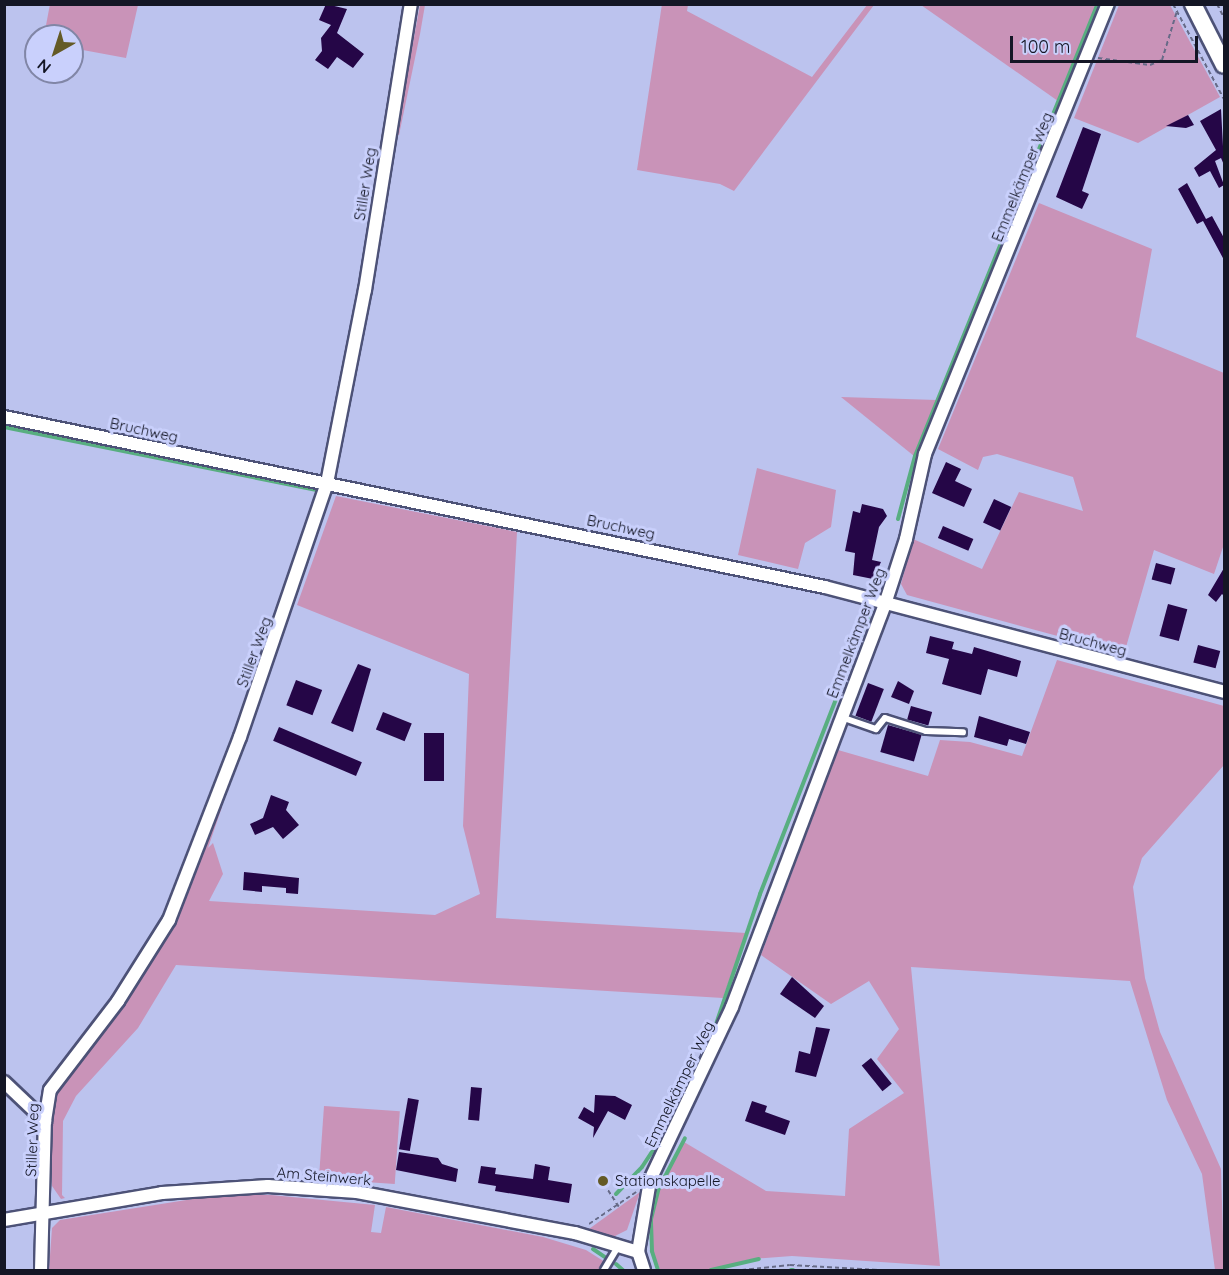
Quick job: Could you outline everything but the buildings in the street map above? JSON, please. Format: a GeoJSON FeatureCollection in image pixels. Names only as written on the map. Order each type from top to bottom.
{"type":"FeatureCollection","features":[{"type":"Feature","properties":{"kind":"main road"},"geometry":{"type":"LineString","coordinates":[[1185,8],[1224,65]]}},
{"type":"Feature","properties":{"kind":"street","name":"Stiller Weg"},"geometry":{"type":"LineString","coordinates":[[41,1270],[45,1121],[50,1090],[118,1001],[169,920],[240,737],[327,483],[365,290],[411,4]]}},
{"type":"Feature","properties":{"kind":"street","name":"Emmelkämper Weg"},"geometry":{"type":"LineString","coordinates":[[638,1252],[650,1180],[713,1054],[886,601],[906,539],[925,454],[1108,4]]}},
{"type":"Feature","properties":{"kind":"street","name":"Bruchweg"},"geometry":{"type":"LineString","coordinates":[[4,417],[886,601],[1224,692]]}},
{"type":"Feature","properties":{"kind":"street"},"geometry":{"type":"LineString","coordinates":[[4,1082],[45,1121]]}},
{"type":"Feature","properties":{"kind":"street","name":"Am Steinwerk"},"geometry":{"type":"LineString","coordinates":[[4,1220],[162,1193],[268,1186],[357,1192],[574,1233],[638,1252]]}},
{"type":"Feature","properties":{"kind":"street"},"geometry":{"type":"LineString","coordinates":[[638,1252],[645,1270]]}},
{"type":"Feature","properties":{"kind":"lane"},"geometry":{"type":"LineString","coordinates":[[840,717],[876,729],[885,718],[926,731],[963,732]]}},
{"type":"Feature","properties":{"kind":"lane"},"geometry":{"type":"LineString","coordinates":[[604,1270],[618,1247]]}},
{"type":"Feature","properties":{"kind":"path"},"geometry":{"type":"LineString","coordinates":[[1173,4],[1185,8],[1224,99]]}},
{"type":"Feature","properties":{"kind":"path"},"geometry":{"type":"LineString","coordinates":[[1217,4],[1224,18]]}},
{"type":"Feature","properties":{"kind":"path"},"geometry":{"type":"LineString","coordinates":[[1088,55],[1124,64],[1150,65],[1162,60],[1185,8]]}},
{"type":"Feature","properties":{"kind":"path"},"geometry":{"type":"LineString","coordinates":[[574,1233],[619,1207],[650,1180]]}},
{"type":"Feature","properties":{"kind":"path"},"geometry":{"type":"LineString","coordinates":[[604,1184],[619,1207]]}},
{"type":"Feature","properties":{"kind":"path"},"geometry":{"type":"LineString","coordinates":[[742,1270],[790,1265],[879,1270]]}},
{"type":"Feature","properties":{"kind":"shaded area"},"geometry":{"type":"Polygon","coordinates":[[[50,4],[138,5],[126,58],[84,50],[84,24],[46,24],[50,4]]]}},
{"type":"Feature","properties":{"kind":"shaded area"},"geometry":{"type":"Polygon","coordinates":[[[662,4],[688,5],[687,11],[812,77],[867,5],[874,5],[734,191],[720,184],[637,170],[662,4]]]}},
{"type":"Feature","properties":{"kind":"shaded area"},"geometry":{"type":"Polygon","coordinates":[[[420,5],[425,5],[420,34],[399,135],[396,135],[420,5]]]}},
{"type":"Feature","properties":{"kind":"shaded area"},"geometry":{"type":"Polygon","coordinates":[[[921,5],[1096,5],[1058,101],[921,5]]]}},
{"type":"Feature","properties":{"kind":"shaded area"},"geometry":{"type":"Polygon","coordinates":[[[1119,5],[1170,5],[1220,97],[1138,143],[1074,118],[1119,5]]]}},
{"type":"Feature","properties":{"kind":"shaded area"},"geometry":{"type":"Polygon","coordinates":[[[1039,203],[1152,249],[1136,337],[1224,373],[1224,544],[1214,574],[1154,550],[1124,654],[907,595],[901,584],[913,539],[982,569],[1019,492],[1083,511],[1073,477],[997,454],[983,457],[978,470],[938,449],[1039,203]]]}},
{"type":"Feature","properties":{"kind":"shaded area"},"geometry":{"type":"Polygon","coordinates":[[[841,397],[937,400],[914,456],[841,397]]]}},
{"type":"Feature","properties":{"kind":"shaded area"},"geometry":{"type":"Polygon","coordinates":[[[757,468],[836,490],[831,527],[805,543],[798,569],[738,555],[757,468]]]}},
{"type":"Feature","properties":{"kind":"shaded area"},"geometry":{"type":"Polygon","coordinates":[[[336,496],[517,532],[496,918],[746,933],[723,998],[176,965],[138,1028],[76,1096],[63,1121],[62,1195],[65,1198],[61,1199],[52,1186],[48,1116],[52,1096],[120,1005],[219,805],[222,807],[208,848],[213,843],[223,874],[209,901],[435,915],[480,894],[463,826],[469,674],[297,605],[336,496]]]}},
{"type":"Feature","properties":{"kind":"shaded area"},"geometry":{"type":"Polygon","coordinates":[[[1057,660],[1224,706],[1224,765],[1142,858],[1133,887],[1145,978],[1160,1032],[1221,1169],[1224,1270],[1215,1270],[1202,1174],[1167,1100],[1130,981],[911,967],[940,1266],[792,1256],[751,1259],[709,1270],[660,1270],[653,1252],[652,1219],[660,1188],[684,1142],[766,1191],[845,1196],[849,1129],[904,1093],[877,1059],[899,1029],[869,981],[831,1004],[761,955],[838,750],[928,776],[940,740],[970,742],[1022,756],[1057,660]]]}},
{"type":"Feature","properties":{"kind":"shaded area"},"geometry":{"type":"Polygon","coordinates":[[[324,1106],[400,1111],[395,1184],[319,1179],[324,1106]]]}},
{"type":"Feature","properties":{"kind":"shaded area"},"geometry":{"type":"Polygon","coordinates":[[[640,1192],[627,1230],[609,1239],[589,1229],[640,1192]]]}},
{"type":"Feature","properties":{"kind":"shaded area"},"geometry":{"type":"Polygon","coordinates":[[[218,1195],[271,1195],[375,1205],[371,1232],[381,1233],[386,1207],[543,1237],[586,1250],[605,1262],[599,1270],[49,1270],[52,1228],[60,1220],[218,1195]]]}},
{"type":"Feature","properties":{"kind":"waterway"},"geometry":{"type":"LineString","coordinates":[[898,519],[915,456],[1098,4]]}},
{"type":"Feature","properties":{"kind":"waterway"},"geometry":{"type":"LineString","coordinates":[[4,427],[317,490]]}},
{"type":"Feature","properties":{"kind":"waterway"},"geometry":{"type":"LineString","coordinates":[[711,1039],[760,894],[872,606]]}},
{"type":"Feature","properties":{"kind":"waterway"},"geometry":{"type":"LineString","coordinates":[[616,1194],[642,1167],[669,1126]]}},
{"type":"Feature","properties":{"kind":"waterway"},"geometry":{"type":"LineString","coordinates":[[658,1270],[652,1251],[651,1219],[659,1188],[685,1138]]}},
{"type":"Feature","properties":{"kind":"waterway"},"geometry":{"type":"LineString","coordinates":[[593,1249],[605,1257]]}},
{"type":"Feature","properties":{"kind":"waterway"},"geometry":{"type":"LineString","coordinates":[[711,1270],[759,1259]]}},
{"type":"Feature","properties":{"kind":"waterway"},"geometry":{"type":"LineString","coordinates":[[616,1264],[623,1270]]}},
{"type":"Feature","properties":{"kind":"place","name":"Stationskapelle"},"geometry":{"type":"Point","coordinates":[603,1181]}}]}
